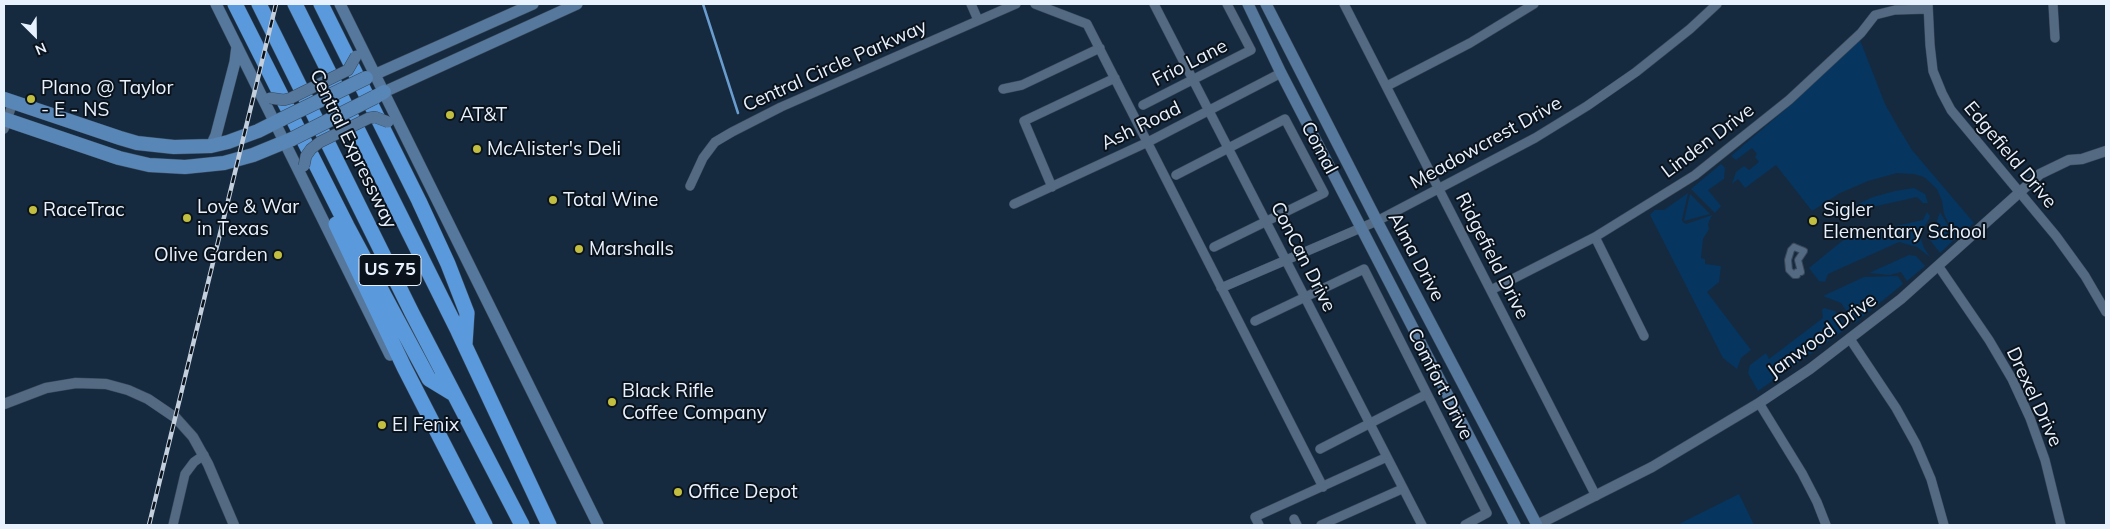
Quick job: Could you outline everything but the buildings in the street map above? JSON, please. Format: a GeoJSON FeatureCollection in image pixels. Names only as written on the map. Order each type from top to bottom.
{"type":"FeatureCollection","features":[{"type":"Feature","properties":{"kind":"highway"},"geometry":{"type":"LineString","coordinates":[[235,4],[334,200],[429,378],[454,394]]}},
{"type":"Feature","properties":{"kind":"highway","name":"Central Expressway"},"geometry":{"type":"LineString","coordinates":[[259,4],[454,394],[522,525]]}},
{"type":"Feature","properties":{"kind":"highway","name":"Central Expressway"},"geometry":{"type":"LineString","coordinates":[[296,4],[465,345],[549,525]]}},
{"type":"Feature","properties":{"kind":"highway"},"geometry":{"type":"LineString","coordinates":[[321,4],[415,193],[448,264],[468,313],[465,345]]}},
{"type":"Feature","properties":{"kind":"highway"},"geometry":{"type":"LineString","coordinates":[[334,200],[333,219],[354,265],[420,400],[485,525]]}},
{"type":"Feature","properties":{"kind":"main road"},"geometry":{"type":"LineString","coordinates":[[216,4],[279,121],[305,185],[478,525]]}},
{"type":"Feature","properties":{"kind":"main road"},"geometry":{"type":"LineString","coordinates":[[340,4],[354,31],[371,76],[404,133],[598,525]]}},
{"type":"Feature","properties":{"kind":"main road"},"geometry":{"type":"LineString","coordinates":[[8,100],[138,143],[166,147],[211,146],[244,137],[371,76],[533,4]]}},
{"type":"Feature","properties":{"kind":"main road","name":"Alma Drive"},"geometry":{"type":"LineString","coordinates":[[1248,4],[1281,73],[1515,525]]}},
{"type":"Feature","properties":{"kind":"main road","name":"Alma Drive"},"geometry":{"type":"LineString","coordinates":[[1266,4],[1377,221],[1537,525]]}},
{"type":"Feature","properties":{"kind":"main road"},"geometry":{"type":"LineString","coordinates":[[5,122],[120,158],[149,165],[185,167],[238,160],[288,141],[380,94],[571,5]]}},
{"type":"Feature","properties":{"kind":"main road"},"geometry":{"type":"LineString","coordinates":[[266,96],[284,100],[291,98],[348,70],[356,56],[354,31]]}},
{"type":"Feature","properties":{"kind":"main road"},"geometry":{"type":"LineString","coordinates":[[211,146],[216,135],[235,62],[237,46]]}},
{"type":"Feature","properties":{"kind":"main road"},"geometry":{"type":"LineString","coordinates":[[305,185],[304,166],[306,156],[320,142],[369,118],[382,119],[404,133]]}},
{"type":"Feature","properties":{"kind":"main road"},"geometry":{"type":"LineString","coordinates":[[120,138],[120,158]]}},
{"type":"Feature","properties":{"kind":"street"},"geometry":{"type":"LineString","coordinates":[[971,4],[978,20]]}},
{"type":"Feature","properties":{"kind":"street","name":"Central Circle Parkway"},"geometry":{"type":"LineString","coordinates":[[690,186],[703,158],[715,142],[732,132],[760,117],[1016,4]]}},
{"type":"Feature","properties":{"kind":"street"},"geometry":{"type":"LineString","coordinates":[[1034,4],[1087,24],[1324,487]]}},
{"type":"Feature","properties":{"kind":"street","name":"ConCan Drive"},"geometry":{"type":"LineString","coordinates":[[1154,4],[1422,525]]}},
{"type":"Feature","properties":{"kind":"street","name":"Frio Lane"},"geometry":{"type":"LineString","coordinates":[[1143,105],[1251,50],[1227,4]]}},
{"type":"Feature","properties":{"kind":"street","name":"Ridgefield Drive"},"geometry":{"type":"LineString","coordinates":[[1344,4],[1596,496]]}},
{"type":"Feature","properties":{"kind":"street"},"geometry":{"type":"LineString","coordinates":[[1387,86],[1461,48],[1534,4]]}},
{"type":"Feature","properties":{"kind":"street","name":"Meadowcrest Drive"},"geometry":{"type":"LineString","coordinates":[[1221,288],[1377,221],[1535,138],[1587,106],[1636,72],[1690,29],[1717,4]]}},
{"type":"Feature","properties":{"kind":"street"},"geometry":{"type":"LineString","coordinates":[[2053,4],[2055,38]]}},
{"type":"Feature","properties":{"kind":"street","name":"Edgefield Drive"},"geometry":{"type":"LineString","coordinates":[[1928,7],[1933,71],[1942,93],[1963,126],[2056,236],[2085,276],[2106,312]]}},
{"type":"Feature","properties":{"kind":"street","name":"Linden Drive"},"geometry":{"type":"LineString","coordinates":[[1491,290],[1595,237],[1694,175],[1789,100],[1860,33],[1875,15],[1895,10],[1928,7]]}},
{"type":"Feature","properties":{"kind":"street"},"geometry":{"type":"LineString","coordinates":[[1004,89],[1022,85],[1100,48]]}},
{"type":"Feature","properties":{"kind":"street","name":"Ash Road"},"geometry":{"type":"LineString","coordinates":[[1014,204],[1148,142],[1281,73]]}},
{"type":"Feature","properties":{"kind":"street"},"geometry":{"type":"LineString","coordinates":[[1052,187],[1024,121],[1115,78]]}},
{"type":"Feature","properties":{"kind":"street"},"geometry":{"type":"LineString","coordinates":[[5,122],[8,100]]}},
{"type":"Feature","properties":{"kind":"street","name":"Comal"},"geometry":{"type":"LineString","coordinates":[[1228,147],[1284,119],[1324,193],[1267,222]]}},
{"type":"Feature","properties":{"kind":"street"},"geometry":{"type":"LineString","coordinates":[[1176,175],[1228,147]]}},
{"type":"Feature","properties":{"kind":"street","name":"Janwood Drive"},"geometry":{"type":"LineString","coordinates":[[1537,525],[1596,496],[1705,437],[1759,403],[1810,369],[1902,299],[2040,174],[2069,160],[2082,159],[2106,150]]}},
{"type":"Feature","properties":{"kind":"street"},"geometry":{"type":"LineString","coordinates":[[1214,247],[1267,222]]}},
{"type":"Feature","properties":{"kind":"street"},"geometry":{"type":"LineString","coordinates":[[1595,237],[1644,336]]}},
{"type":"Feature","properties":{"kind":"street","name":"Drexel Drive"},"geometry":{"type":"LineString","coordinates":[[1939,267],[1989,340],[2012,379],[2030,418],[2046,460],[2061,525]]}},
{"type":"Feature","properties":{"kind":"street","name":"Comfort Drive"},"geometry":{"type":"LineString","coordinates":[[1306,297],[1364,269],[1487,513],[1465,525]]}},
{"type":"Feature","properties":{"kind":"street"},"geometry":{"type":"LineString","coordinates":[[1256,321],[1306,297]]}},
{"type":"Feature","properties":{"kind":"street"},"geometry":{"type":"LineString","coordinates":[[1850,339],[1896,408],[1916,444],[1931,479],[1944,525]]}},
{"type":"Feature","properties":{"kind":"street"},"geometry":{"type":"LineString","coordinates":[[4,404],[31,393],[60,385],[93,383],[118,387],[143,397],[170,413],[193,437],[204,455],[234,525]]}},
{"type":"Feature","properties":{"kind":"street"},"geometry":{"type":"LineString","coordinates":[[1320,449],[1427,394]]}},
{"type":"Feature","properties":{"kind":"street"},"geometry":{"type":"LineString","coordinates":[[1759,403],[1802,473],[1826,525]]}},
{"type":"Feature","properties":{"kind":"street"},"geometry":{"type":"LineString","coordinates":[[173,525],[185,474],[194,462],[204,455]]}},
{"type":"Feature","properties":{"kind":"street"},"geometry":{"type":"LineString","coordinates":[[1257,521],[1387,457]]}},
{"type":"Feature","properties":{"kind":"street"},"geometry":{"type":"LineString","coordinates":[[1321,525],[1402,489]]}},
{"type":"Feature","properties":{"kind":"shaded area"},"geometry":{"type":"Polygon","coordinates":[[[1860,40],[1885,104],[1912,150],[1974,223],[1962,233],[1949,224],[1937,189],[1924,177],[1914,174],[1897,173],[1868,181],[1840,193],[1812,211],[1776,165],[1745,188],[1738,179],[1732,184],[1736,172],[1744,166],[1749,170],[1759,162],[1755,157],[1757,154],[1752,148],[1736,160],[1731,156],[1788,107],[1860,40]]]}},
{"type":"Feature","properties":{"kind":"shaded area"},"geometry":{"type":"Polygon","coordinates":[[[1721,164],[1725,168],[1724,179],[1708,190],[1721,206],[1715,213],[1691,189],[1721,164]]]}},
{"type":"Feature","properties":{"kind":"shaded area"},"geometry":{"type":"Polygon","coordinates":[[[1914,188],[1925,194],[1928,203],[1923,203],[1917,197],[1845,213],[1843,211],[1873,197],[1914,188]]]}},
{"type":"Feature","properties":{"kind":"shaded area"},"geometry":{"type":"Polygon","coordinates":[[[1688,193],[1683,222],[1686,224],[1712,215],[1708,224],[1709,229],[1703,239],[1701,258],[1705,259],[1705,264],[1721,266],[1719,282],[1707,292],[1751,350],[1741,358],[1737,369],[1723,358],[1650,215],[1655,210],[1664,210],[1688,193]]]}},
{"type":"Feature","properties":{"kind":"shaded area"},"geometry":{"type":"Polygon","coordinates":[[[1690,194],[1710,214],[1684,221],[1690,194]]]}},
{"type":"Feature","properties":{"kind":"shaded area"},"geometry":{"type":"Polygon","coordinates":[[[1927,212],[1930,216],[1923,229],[1921,239],[1930,257],[1917,247],[1899,242],[1828,274],[1825,282],[1819,281],[1809,268],[1847,237],[1846,231],[1850,230],[1850,236],[1923,220],[1927,212]]]}},
{"type":"Feature","properties":{"kind":"shaded area"},"geometry":{"type":"Polygon","coordinates":[[[1940,212],[1949,227],[1959,235],[1940,253],[1930,240],[1940,212]]]}},
{"type":"Feature","properties":{"kind":"shaded area"},"geometry":{"type":"Polygon","coordinates":[[[1909,255],[1916,256],[1925,266],[1907,281],[1901,272],[1890,275],[1869,273],[1909,255]]]}},
{"type":"Feature","properties":{"kind":"shaded area"},"geometry":{"type":"Polygon","coordinates":[[[1898,276],[1903,284],[1855,323],[1841,303],[1823,296],[1864,277],[1898,276]]]}},
{"type":"Feature","properties":{"kind":"shaded area"},"geometry":{"type":"Polygon","coordinates":[[[1824,308],[1835,311],[1847,328],[1758,391],[1748,373],[1750,365],[1766,353],[1769,359],[1823,318],[1822,310],[1824,308]]]}},
{"type":"Feature","properties":{"kind":"shaded area"},"geometry":{"type":"Polygon","coordinates":[[[1739,494],[1754,525],[1677,525],[1739,494]]]}},
{"type":"Feature","properties":{"kind":"waterway"},"geometry":{"type":"LineString","coordinates":[[703,4],[738,113]]}},
{"type":"Feature","properties":{"kind":"railway"},"geometry":{"type":"LineString","coordinates":[[149,525],[276,4]]}},
{"type":"Feature","properties":{"kind":"place","name":"Plano @ Taylor - E - NS"},"geometry":{"type":"Point","coordinates":[31,99]}},
{"type":"Feature","properties":{"kind":"place","name":"AT&T"},"geometry":{"type":"Point","coordinates":[450,115]}},
{"type":"Feature","properties":{"kind":"place","name":"McAlister's Deli"},"geometry":{"type":"Point","coordinates":[477,149]}},
{"type":"Feature","properties":{"kind":"place","name":"Total Wine"},"geometry":{"type":"Point","coordinates":[553,200]}},
{"type":"Feature","properties":{"kind":"place","name":"RaceTrac"},"geometry":{"type":"Point","coordinates":[33,210]}},
{"type":"Feature","properties":{"kind":"place","name":"Love & War in Texas"},"geometry":{"type":"Point","coordinates":[187,218]}},
{"type":"Feature","properties":{"kind":"place","name":"Sigler Elementary School"},"geometry":{"type":"Point","coordinates":[1813,221]}},
{"type":"Feature","properties":{"kind":"place","name":"Marshalls"},"geometry":{"type":"Point","coordinates":[579,249]}},
{"type":"Feature","properties":{"kind":"place","name":"Olive Garden"},"geometry":{"type":"Point","coordinates":[278,255]}},
{"type":"Feature","properties":{"kind":"place","name":"Black Rifle Coffee Company"},"geometry":{"type":"Point","coordinates":[612,402]}},
{"type":"Feature","properties":{"kind":"place","name":"El Fenix"},"geometry":{"type":"Point","coordinates":[382,425]}},
{"type":"Feature","properties":{"kind":"place","name":"Office Depot"},"geometry":{"type":"Point","coordinates":[678,492]}}]}
